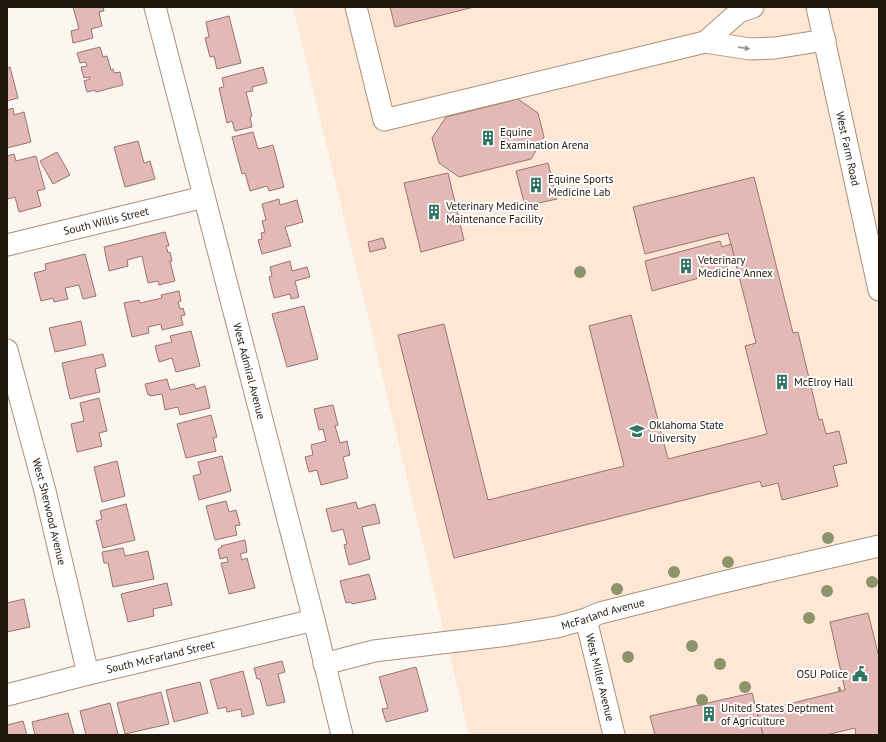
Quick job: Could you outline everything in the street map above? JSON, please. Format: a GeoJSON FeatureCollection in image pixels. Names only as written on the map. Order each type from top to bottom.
{"type":"FeatureCollection","features":[{"type":"Feature","properties":{"kind":"street","name":"West Admiral Avenue"},"geometry":{"type":"LineString","coordinates":[[155,7],[314,620],[342,735]]}},
{"type":"Feature","properties":{"kind":"street"},"geometry":{"type":"LineString","coordinates":[[356,7],[384,120],[705,42],[750,49],[775,48],[825,40]]}},
{"type":"Feature","properties":{"kind":"street"},"geometry":{"type":"LineString","coordinates":[[705,42],[739,12],[753,7]]}},
{"type":"Feature","properties":{"kind":"street","name":"West Farm Road"},"geometry":{"type":"LineString","coordinates":[[817,7],[879,290]]}},
{"type":"Feature","properties":{"kind":"street","name":"South Willis Street"},"geometry":{"type":"LineString","coordinates":[[7,244],[204,197]]}},
{"type":"Feature","properties":{"kind":"street","name":"West Sherwood Avenue"},"geometry":{"type":"LineString","coordinates":[[7,350],[45,491],[88,674]]}},
{"type":"Feature","properties":{"kind":"street","name":"McFarland Avenue"},"geometry":{"type":"LineString","coordinates":[[324,664],[374,651],[508,635],[557,627],[586,619],[600,613],[719,583],[879,546]]}},
{"type":"Feature","properties":{"kind":"street","name":"West Miller Avenue"},"geometry":{"type":"LineString","coordinates":[[586,619],[614,735]]}},
{"type":"Feature","properties":{"kind":"street","name":"South McFarland Street"},"geometry":{"type":"LineString","coordinates":[[7,695],[314,620]]}},
{"type":"Feature","properties":{"kind":"path"},"geometry":{"type":"LineString","coordinates":[[838,687],[840,691]]}},
{"type":"Feature","properties":{"kind":"shaded area","name":"Oklahoma State University"},"geometry":{"type":"Polygon","coordinates":[[[293,7],[879,7],[879,735],[469,735],[293,7]]]}},
{"type":"Feature","properties":{"kind":"building"},"geometry":{"type":"Polygon","coordinates":[[[73,7],[103,7],[104,11],[99,12],[102,26],[91,29],[93,38],[73,43],[71,31],[79,29],[73,7]]]}},
{"type":"Feature","properties":{"kind":"building"},"geometry":{"type":"Polygon","coordinates":[[[390,7],[474,7],[395,27],[390,7]]]}},
{"type":"Feature","properties":{"kind":"building"},"geometry":{"type":"Polygon","coordinates":[[[229,16],[241,63],[217,69],[214,56],[210,57],[205,38],[209,37],[206,22],[229,16]]]}},
{"type":"Feature","properties":{"kind":"building"},"geometry":{"type":"Polygon","coordinates":[[[100,47],[103,57],[107,56],[111,70],[113,69],[114,73],[120,72],[123,85],[96,92],[95,90],[87,92],[84,81],[90,79],[90,77],[84,78],[81,67],[87,66],[86,62],[80,63],[77,53],[100,47]]]}},
{"type":"Feature","properties":{"kind":"building"},"geometry":{"type":"Polygon","coordinates":[[[10,67],[18,98],[7,101],[7,68],[10,67]]]}},
{"type":"Feature","properties":{"kind":"building"},"geometry":{"type":"Polygon","coordinates":[[[263,67],[267,83],[252,87],[253,91],[246,92],[252,116],[250,117],[252,127],[235,131],[232,121],[227,123],[219,88],[224,87],[222,78],[263,67]]]}},
{"type":"Feature","properties":{"kind":"building","name":"Equine Examination Arena"},"geometry":{"type":"Polygon","coordinates":[[[518,99],[538,113],[544,137],[531,159],[459,177],[439,163],[432,138],[446,117],[518,99]]]}},
{"type":"Feature","properties":{"kind":"building"},"geometry":{"type":"Polygon","coordinates":[[[13,108],[14,115],[24,112],[31,142],[7,148],[7,110],[13,108]]]}},
{"type":"Feature","properties":{"kind":"building"},"geometry":{"type":"Polygon","coordinates":[[[253,132],[258,149],[273,145],[284,187],[269,191],[267,186],[250,191],[245,173],[242,174],[232,137],[253,132]]]}},
{"type":"Feature","properties":{"kind":"building"},"geometry":{"type":"Polygon","coordinates":[[[138,141],[144,163],[150,161],[155,179],[125,187],[114,147],[138,141]]]}},
{"type":"Feature","properties":{"kind":"building"},"geometry":{"type":"Polygon","coordinates":[[[57,152],[70,175],[53,184],[40,161],[57,152]]]}},
{"type":"Feature","properties":{"kind":"building"},"geometry":{"type":"Polygon","coordinates":[[[14,154],[16,161],[36,156],[45,189],[37,191],[41,206],[19,212],[15,197],[8,199],[7,156],[14,154]]]}},
{"type":"Feature","properties":{"kind":"building","name":"Equine Sports Medicine Lab"},"geometry":{"type":"Polygon","coordinates":[[[548,163],[557,199],[525,206],[516,171],[548,163]]]}},
{"type":"Feature","properties":{"kind":"building","name":"Veterinary Medicine Maintenance Facility"},"geometry":{"type":"Polygon","coordinates":[[[448,173],[464,240],[421,252],[404,183],[448,173]]]}},
{"type":"Feature","properties":{"kind":"building","name":"McElroy Hall"},"geometry":{"type":"Polygon","coordinates":[[[754,177],[793,333],[798,332],[819,420],[822,419],[826,434],[839,431],[847,463],[833,466],[838,486],[782,500],[778,483],[762,487],[760,481],[454,558],[398,335],[444,324],[488,500],[624,466],[589,326],[631,315],[668,459],[767,434],[745,346],[756,343],[728,233],[645,254],[633,207],[754,177]]]}},
{"type":"Feature","properties":{"kind":"building"},"geometry":{"type":"Polygon","coordinates":[[[279,199],[280,205],[297,200],[303,222],[285,227],[291,246],[262,254],[258,240],[262,239],[261,233],[265,232],[262,221],[266,220],[262,204],[279,199]]]}},
{"type":"Feature","properties":{"kind":"building"},"geometry":{"type":"Polygon","coordinates":[[[165,232],[169,246],[166,246],[168,253],[170,252],[172,261],[170,261],[175,281],[159,285],[158,281],[148,283],[142,256],[127,260],[128,266],[109,271],[104,247],[165,232]]]}},
{"type":"Feature","properties":{"kind":"building"},"geometry":{"type":"Polygon","coordinates":[[[383,238],[386,248],[370,252],[368,242],[383,238]]]}},
{"type":"Feature","properties":{"kind":"building","name":"Veterinary Medicine Annex"},"geometry":{"type":"Polygon","coordinates":[[[720,241],[722,247],[731,244],[735,259],[726,262],[728,270],[652,291],[645,261],[720,241]]]}},
{"type":"Feature","properties":{"kind":"building"},"geometry":{"type":"Polygon","coordinates":[[[85,254],[96,296],[83,299],[79,285],[65,288],[68,299],[54,302],[53,298],[41,301],[34,273],[46,270],[45,264],[85,254]]]}},
{"type":"Feature","properties":{"kind":"building"},"geometry":{"type":"Polygon","coordinates":[[[290,261],[292,271],[307,267],[310,277],[295,281],[299,297],[291,299],[290,294],[274,298],[269,277],[272,276],[270,267],[290,261]]]}},
{"type":"Feature","properties":{"kind":"building"},"geometry":{"type":"Polygon","coordinates":[[[179,291],[181,301],[178,302],[180,309],[183,308],[185,315],[181,316],[183,325],[162,330],[161,324],[148,327],[149,333],[132,337],[124,303],[139,300],[140,303],[162,298],[161,295],[179,291]]]}},
{"type":"Feature","properties":{"kind":"building"},"geometry":{"type":"Polygon","coordinates":[[[304,306],[318,359],[287,367],[272,314],[304,306]]]}},
{"type":"Feature","properties":{"kind":"building"},"geometry":{"type":"Polygon","coordinates":[[[81,321],[86,345],[55,352],[49,328],[81,321]]]}},
{"type":"Feature","properties":{"kind":"building"},"geometry":{"type":"Polygon","coordinates":[[[191,331],[200,366],[176,372],[172,358],[159,362],[155,346],[172,342],[170,336],[191,331]]]}},
{"type":"Feature","properties":{"kind":"building"},"geometry":{"type":"Polygon","coordinates":[[[103,354],[106,366],[95,369],[100,392],[70,399],[62,363],[103,354]]]}},
{"type":"Feature","properties":{"kind":"building"},"geometry":{"type":"Polygon","coordinates":[[[167,379],[170,390],[194,384],[196,389],[205,386],[210,408],[180,415],[178,407],[165,410],[162,394],[148,395],[145,384],[167,379]]]}},
{"type":"Feature","properties":{"kind":"building"},"geometry":{"type":"Polygon","coordinates":[[[99,398],[107,431],[99,433],[102,446],[77,452],[71,424],[84,421],[80,403],[99,398]]]}},
{"type":"Feature","properties":{"kind":"building"},"geometry":{"type":"Polygon","coordinates":[[[333,405],[338,425],[335,426],[340,443],[347,441],[350,455],[343,457],[348,478],[321,485],[317,470],[309,472],[305,457],[313,455],[311,445],[326,441],[323,429],[319,430],[314,409],[333,405]]]}},
{"type":"Feature","properties":{"kind":"building"},"geometry":{"type":"Polygon","coordinates":[[[211,415],[217,437],[213,438],[216,451],[186,458],[177,424],[211,415]]]}},
{"type":"Feature","properties":{"kind":"building"},"geometry":{"type":"Polygon","coordinates":[[[222,456],[231,491],[199,500],[193,476],[201,474],[198,462],[222,456]]]}},
{"type":"Feature","properties":{"kind":"building"},"geometry":{"type":"Polygon","coordinates":[[[117,461],[125,496],[102,502],[94,467],[117,461]]]}},
{"type":"Feature","properties":{"kind":"building"},"geometry":{"type":"Polygon","coordinates":[[[226,501],[229,512],[236,510],[240,525],[235,526],[237,535],[215,540],[206,506],[226,501]]]}},
{"type":"Feature","properties":{"kind":"building"},"geometry":{"type":"Polygon","coordinates":[[[356,502],[358,509],[375,504],[380,523],[362,527],[370,559],[349,565],[344,545],[347,544],[343,529],[332,532],[326,509],[356,502]]]}},
{"type":"Feature","properties":{"kind":"building"},"geometry":{"type":"Polygon","coordinates":[[[126,504],[135,540],[103,548],[96,521],[102,519],[100,511],[126,504]]]}},
{"type":"Feature","properties":{"kind":"building"},"geometry":{"type":"Polygon","coordinates":[[[245,540],[247,552],[240,554],[242,560],[247,558],[255,588],[229,594],[221,563],[228,562],[227,557],[220,559],[218,549],[222,547],[221,546],[245,540]]]}},
{"type":"Feature","properties":{"kind":"building"},"geometry":{"type":"Polygon","coordinates":[[[123,548],[125,556],[148,551],[154,579],[113,587],[108,563],[104,563],[102,552],[123,548]]]}},
{"type":"Feature","properties":{"kind":"building"},"geometry":{"type":"Polygon","coordinates":[[[369,574],[376,599],[352,604],[351,602],[346,603],[340,581],[369,574]]]}},
{"type":"Feature","properties":{"kind":"building"},"geometry":{"type":"Polygon","coordinates":[[[167,583],[172,605],[153,609],[154,616],[128,622],[121,594],[167,583]]]}},
{"type":"Feature","properties":{"kind":"building"},"geometry":{"type":"Polygon","coordinates":[[[24,599],[30,627],[7,632],[7,603],[24,599]]]}},
{"type":"Feature","properties":{"kind":"building","name":"OSU Police"},"geometry":{"type":"Polygon","coordinates":[[[868,613],[879,657],[879,735],[856,735],[855,728],[826,735],[763,735],[757,712],[845,690],[830,622],[868,613]]]}},
{"type":"Feature","properties":{"kind":"building"},"geometry":{"type":"Polygon","coordinates":[[[282,661],[285,672],[278,674],[285,702],[267,706],[260,679],[257,679],[254,668],[282,661]]]}},
{"type":"Feature","properties":{"kind":"building"},"geometry":{"type":"Polygon","coordinates":[[[416,667],[428,711],[386,722],[382,709],[388,708],[379,677],[416,667]]]}},
{"type":"Feature","properties":{"kind":"building"},"geometry":{"type":"Polygon","coordinates":[[[243,671],[254,714],[242,717],[241,709],[227,712],[226,707],[218,709],[210,680],[243,671]]]}},
{"type":"Feature","properties":{"kind":"building"},"geometry":{"type":"Polygon","coordinates":[[[200,682],[208,713],[174,722],[166,690],[200,682]]]}},
{"type":"Feature","properties":{"kind":"building"},"geometry":{"type":"Polygon","coordinates":[[[161,692],[169,724],[125,734],[117,703],[161,692]]]}},
{"type":"Feature","properties":{"kind":"building","name":"United States Deptment of Agriculture"},"geometry":{"type":"Polygon","coordinates":[[[752,693],[763,735],[655,735],[650,716],[752,693]]]}},
{"type":"Feature","properties":{"kind":"building"},"geometry":{"type":"Polygon","coordinates":[[[110,703],[118,734],[86,735],[80,711],[110,703]]]}},
{"type":"Feature","properties":{"kind":"building"},"geometry":{"type":"Polygon","coordinates":[[[68,713],[74,735],[35,735],[32,722],[68,713]]]}},
{"type":"Feature","properties":{"kind":"building"},"geometry":{"type":"Polygon","coordinates":[[[23,721],[27,735],[7,735],[7,725],[23,721]]]}},
{"type":"Feature","properties":{"kind":"place","name":"Equine Examination Arena"},"geometry":{"type":"Point","coordinates":[488,138]}},
{"type":"Feature","properties":{"kind":"place","name":"Equine Sports Medicine Lab"},"geometry":{"type":"Point","coordinates":[536,185]}},
{"type":"Feature","properties":{"kind":"place","name":"Veterinary Medicine Maintenance Facility"},"geometry":{"type":"Point","coordinates":[434,212]}},
{"type":"Feature","properties":{"kind":"place","name":"Veterinary Medicine Annex"},"geometry":{"type":"Point","coordinates":[686,266]}},
{"type":"Feature","properties":{"kind":"place","name":"McElroy Hall"},"geometry":{"type":"Point","coordinates":[782,382]}},
{"type":"Feature","properties":{"kind":"place","name":"Oklahoma State University"},"geometry":{"type":"Point","coordinates":[637,431]}},
{"type":"Feature","properties":{"kind":"place","name":"OSU Police"},"geometry":{"type":"Point","coordinates":[860,674]}},
{"type":"Feature","properties":{"kind":"place","name":"United States Deptment of Agriculture"},"geometry":{"type":"Point","coordinates":[709,714]}}]}
